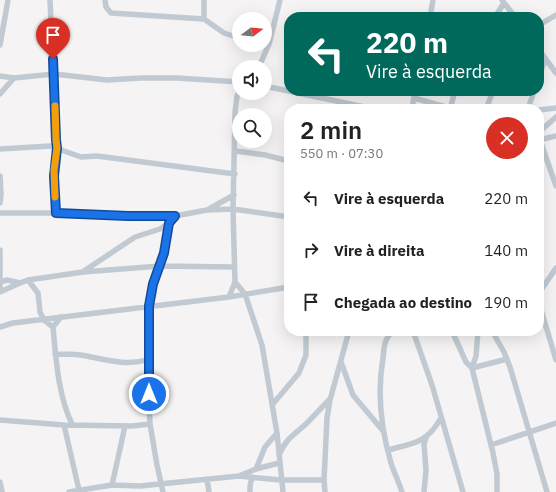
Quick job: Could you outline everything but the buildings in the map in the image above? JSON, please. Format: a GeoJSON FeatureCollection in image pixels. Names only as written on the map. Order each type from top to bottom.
{"type":"FeatureCollection","features":[{"type":"Feature","properties":{"kind":"street"},"geometry":{"type":"LineString","coordinates":[[0,46],[8,0]]}},
{"type":"Feature","properties":{"kind":"street"},"geometry":{"type":"LineString","coordinates":[[50,0],[57,148],[54,176],[56,213]]}},
{"type":"Feature","properties":{"kind":"street"},"geometry":{"type":"LineString","coordinates":[[105,0],[106,7],[111,13],[204,19],[224,33],[232,36]]}},
{"type":"Feature","properties":{"kind":"street"},"geometry":{"type":"LineString","coordinates":[[204,0],[204,19]]}},
{"type":"Feature","properties":{"kind":"street"},"geometry":{"type":"LineString","coordinates":[[272,27],[280,0]]}},
{"type":"Feature","properties":{"kind":"street"},"geometry":{"type":"LineString","coordinates":[[431,12],[433,0]]}},
{"type":"Feature","properties":{"kind":"street"},"geometry":{"type":"LineString","coordinates":[[498,12],[503,1],[511,12]]}},
{"type":"Feature","properties":{"kind":"street"},"geometry":{"type":"LineString","coordinates":[[544,22],[556,15]]}},
{"type":"Feature","properties":{"kind":"street"},"geometry":{"type":"LineString","coordinates":[[545,59],[556,73]]}},
{"type":"Feature","properties":{"kind":"street"},"geometry":{"type":"LineString","coordinates":[[0,76],[14,78],[54,74],[107,80],[177,78],[232,82]]}},
{"type":"Feature","properties":{"kind":"street"},"geometry":{"type":"LineString","coordinates":[[0,94],[14,78]]}},
{"type":"Feature","properties":{"kind":"street"},"geometry":{"type":"LineString","coordinates":[[272,87],[284,90]]}},
{"type":"Feature","properties":{"kind":"street"},"geometry":{"type":"LineString","coordinates":[[312,96],[350,104]]}},
{"type":"Feature","properties":{"kind":"street"},"geometry":{"type":"LineString","coordinates":[[413,104],[414,98],[434,104]]}},
{"type":"Feature","properties":{"kind":"street"},"geometry":{"type":"LineString","coordinates":[[229,297],[235,282],[233,209],[237,100]]}},
{"type":"Feature","properties":{"kind":"street"},"geometry":{"type":"LineString","coordinates":[[544,109],[556,108]]}},
{"type":"Feature","properties":{"kind":"street"},"geometry":{"type":"LineString","coordinates":[[544,128],[556,117]]}},
{"type":"Feature","properties":{"kind":"street"},"geometry":{"type":"LineString","coordinates":[[544,139],[556,136]]}},
{"type":"Feature","properties":{"kind":"street"},"geometry":{"type":"LineString","coordinates":[[50,146],[56,140]]}},
{"type":"Feature","properties":{"kind":"street"},"geometry":{"type":"LineString","coordinates":[[0,149],[50,146],[81,157],[96,156],[235,174]]}},
{"type":"Feature","properties":{"kind":"street"},"geometry":{"type":"LineString","coordinates":[[236,151],[265,155],[284,160]]}},
{"type":"Feature","properties":{"kind":"street"},"geometry":{"type":"LineString","coordinates":[[544,152],[556,186]]}},
{"type":"Feature","properties":{"kind":"street"},"geometry":{"type":"LineString","coordinates":[[0,176],[0,203]]}},
{"type":"Feature","properties":{"kind":"street"},"geometry":{"type":"LineString","coordinates":[[207,210],[234,195]]}},
{"type":"Feature","properties":{"kind":"street"},"geometry":{"type":"LineString","coordinates":[[0,212],[175,216],[207,210],[233,209],[284,217]]}},
{"type":"Feature","properties":{"kind":"street"},"geometry":{"type":"LineString","coordinates":[[83,272],[135,237],[160,229],[169,223],[175,216]]}},
{"type":"Feature","properties":{"kind":"street"},"geometry":{"type":"LineString","coordinates":[[163,492],[150,424],[149,306],[153,284],[160,266],[169,223]]}},
{"type":"Feature","properties":{"kind":"street"},"geometry":{"type":"LineString","coordinates":[[0,250],[0,292],[28,280],[83,272],[160,266],[234,267]]}},
{"type":"Feature","properties":{"kind":"street"},"geometry":{"type":"LineString","coordinates":[[544,286],[556,268]]}},
{"type":"Feature","properties":{"kind":"street"},"geometry":{"type":"LineString","coordinates":[[1,274],[7,280]]}},
{"type":"Feature","properties":{"kind":"street"},"geometry":{"type":"LineString","coordinates":[[0,282],[7,280],[20,283]]}},
{"type":"Feature","properties":{"kind":"street"},"geometry":{"type":"LineString","coordinates":[[28,280],[38,293],[40,312],[44,320],[53,327],[60,383],[66,408],[72,424]]}},
{"type":"Feature","properties":{"kind":"street"},"geometry":{"type":"LineString","coordinates":[[235,282],[245,294],[262,345],[277,433],[280,480],[283,492]]}},
{"type":"Feature","properties":{"kind":"street"},"geometry":{"type":"LineString","coordinates":[[0,327],[13,323],[229,297],[284,288]]}},
{"type":"Feature","properties":{"kind":"street"},"geometry":{"type":"LineString","coordinates":[[53,327],[62,317]]}},
{"type":"Feature","properties":{"kind":"street"},"geometry":{"type":"LineString","coordinates":[[544,320],[556,360]]}},
{"type":"Feature","properties":{"kind":"street"},"geometry":{"type":"LineString","coordinates":[[272,405],[299,373],[306,355],[306,336]]}},
{"type":"Feature","properties":{"kind":"street"},"geometry":{"type":"LineString","coordinates":[[325,492],[324,480],[327,418],[333,386],[348,336]]}},
{"type":"Feature","properties":{"kind":"street"},"geometry":{"type":"LineString","coordinates":[[388,336],[386,338],[382,364],[380,403],[388,450],[402,492]]}},
{"type":"Feature","properties":{"kind":"street"},"geometry":{"type":"LineString","coordinates":[[415,336],[442,418],[463,492]]}},
{"type":"Feature","properties":{"kind":"street"},"geometry":{"type":"LineString","coordinates":[[454,336],[466,362],[472,368],[497,474],[497,492]]}},
{"type":"Feature","properties":{"kind":"street"},"geometry":{"type":"LineString","coordinates":[[472,368],[476,356],[478,336]]}},
{"type":"Feature","properties":{"kind":"street"},"geometry":{"type":"LineString","coordinates":[[495,336],[508,359],[547,492]]}},
{"type":"Feature","properties":{"kind":"street"},"geometry":{"type":"LineString","coordinates":[[56,354],[79,355],[121,363],[136,363],[149,359]]}},
{"type":"Feature","properties":{"kind":"street"},"geometry":{"type":"LineString","coordinates":[[472,368],[508,359]]}},
{"type":"Feature","properties":{"kind":"street"},"geometry":{"type":"LineString","coordinates":[[341,362],[353,395],[384,433]]}},
{"type":"Feature","properties":{"kind":"street"},"geometry":{"type":"LineString","coordinates":[[279,456],[284,443],[330,400]]}},
{"type":"Feature","properties":{"kind":"street"},"geometry":{"type":"LineString","coordinates":[[424,492],[426,470],[424,444],[426,438],[442,418]]}},
{"type":"Feature","properties":{"kind":"street"},"geometry":{"type":"LineString","coordinates":[[1,421],[64,425],[125,426],[150,424]]}},
{"type":"Feature","properties":{"kind":"street"},"geometry":{"type":"LineString","coordinates":[[491,445],[556,423]]}},
{"type":"Feature","properties":{"kind":"street"},"geometry":{"type":"LineString","coordinates":[[64,425],[79,490]]}},
{"type":"Feature","properties":{"kind":"street"},"geometry":{"type":"LineString","coordinates":[[115,485],[125,426]]}},
{"type":"Feature","properties":{"kind":"street"},"geometry":{"type":"LineString","coordinates":[[256,469],[265,447],[277,433]]}},
{"type":"Feature","properties":{"kind":"street"},"geometry":{"type":"LineString","coordinates":[[388,450],[426,438]]}},
{"type":"Feature","properties":{"kind":"street"},"geometry":{"type":"LineString","coordinates":[[239,476],[256,469],[279,463]]}},
{"type":"Feature","properties":{"kind":"street"},"geometry":{"type":"LineString","coordinates":[[69,492],[115,485],[140,486],[239,476],[280,480],[324,480]]}},
{"type":"Feature","properties":{"kind":"street"},"geometry":{"type":"LineString","coordinates":[[250,492],[252,477]]}},
{"type":"Feature","properties":{"kind":"street"},"geometry":{"type":"LineString","coordinates":[[207,479],[209,492]]}},
{"type":"Feature","properties":{"kind":"street"},"geometry":{"type":"LineString","coordinates":[[0,484],[2,492]]}},
{"type":"Feature","properties":{"kind":"street"},"geometry":{"type":"LineString","coordinates":[[115,485],[122,492]]}},
{"type":"Feature","properties":{"kind":"street"},"geometry":{"type":"LineString","coordinates":[[136,492],[140,486]]}},
{"type":"Feature","properties":{"kind":"slow traffic"},"geometry":{"type":"LineString","coordinates":[[55,106],[57,148],[54,170],[55,197]]}},
{"type":"Feature","properties":{"kind":"route"},"geometry":{"type":"LineString","coordinates":[[53,59],[57,148],[54,170],[56,213],[175,216],[169,223],[164,253],[153,284],[149,306],[149,394]]}}]}
